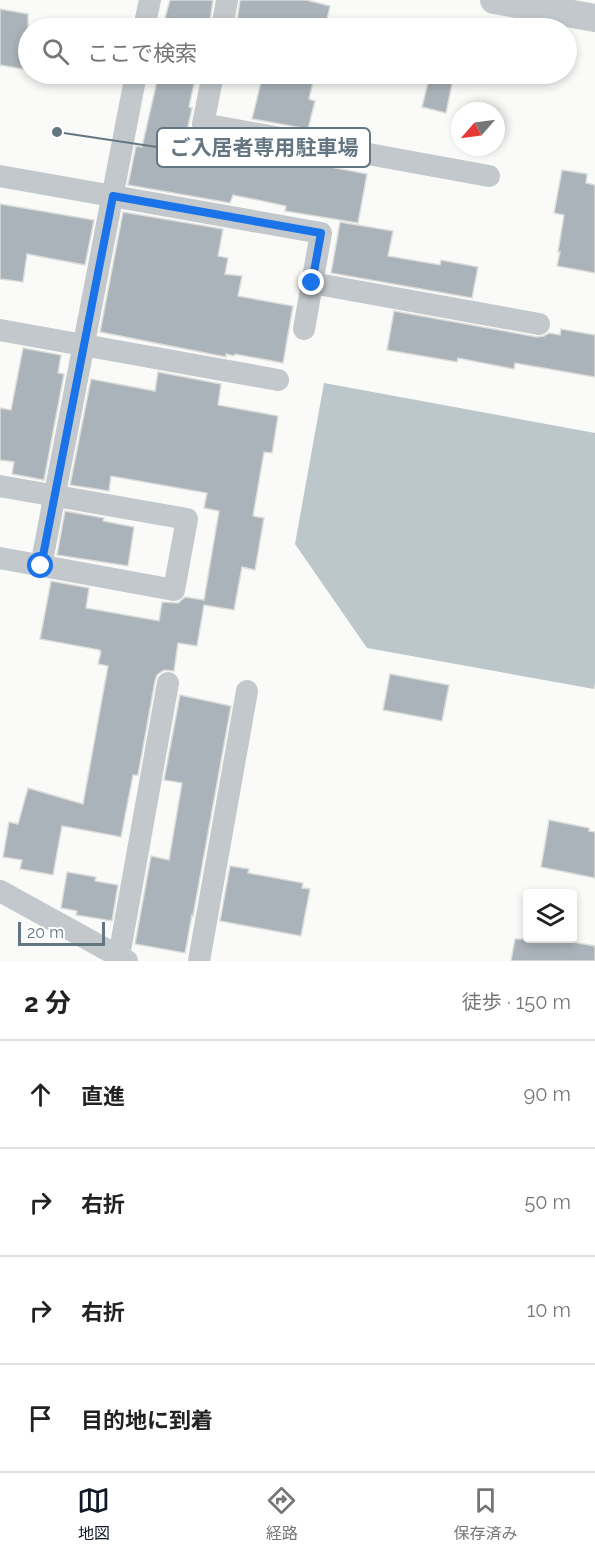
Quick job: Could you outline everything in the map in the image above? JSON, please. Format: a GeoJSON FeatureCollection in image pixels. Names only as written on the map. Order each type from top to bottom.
{"type":"FeatureCollection","features":[{"type":"Feature","properties":{"kind":"street"},"geometry":{"type":"LineString","coordinates":[[146,18],[150,0]]}},
{"type":"Feature","properties":{"kind":"street"},"geometry":{"type":"LineString","coordinates":[[224,18],[227,0]]}},
{"type":"Feature","properties":{"kind":"street"},"geometry":{"type":"LineString","coordinates":[[494,0],[595,18]]}},
{"type":"Feature","properties":{"kind":"street"},"geometry":{"type":"LineString","coordinates":[[41,566],[134,84]]}},
{"type":"Feature","properties":{"kind":"street"},"geometry":{"type":"LineString","coordinates":[[211,84],[203,124],[489,176]]}},
{"type":"Feature","properties":{"kind":"street"},"geometry":{"type":"LineString","coordinates":[[0,176],[321,233],[304,329]]}},
{"type":"Feature","properties":{"kind":"street"},"geometry":{"type":"LineString","coordinates":[[312,283],[539,324]]}},
{"type":"Feature","properties":{"kind":"street"},"geometry":{"type":"LineString","coordinates":[[0,330],[278,380]]}},
{"type":"Feature","properties":{"kind":"street"},"geometry":{"type":"LineString","coordinates":[[0,486],[187,519],[174,590],[0,558]]}},
{"type":"Feature","properties":{"kind":"street"},"geometry":{"type":"LineString","coordinates":[[0,891],[121,958],[121,945],[168,683]]}},
{"type":"Feature","properties":{"kind":"street"},"geometry":{"type":"LineString","coordinates":[[199,961],[247,691]]}},
{"type":"Feature","properties":{"kind":"shaded area"},"geometry":{"type":"Polygon","coordinates":[[[324,383],[595,433],[594,689],[367,648],[295,544],[324,383]]]}},
{"type":"Feature","properties":{"kind":"building"},"geometry":{"type":"Polygon","coordinates":[[[170,0],[213,0],[210,18],[165,18],[170,0]]]}},
{"type":"Feature","properties":{"kind":"building"},"geometry":{"type":"Polygon","coordinates":[[[240,0],[306,0],[330,6],[327,18],[237,18],[240,0]]]}},
{"type":"Feature","properties":{"kind":"building"},"geometry":{"type":"Polygon","coordinates":[[[0,9],[28,14],[28,18],[18,18],[18,68],[0,65],[0,9]]]}},
{"type":"Feature","properties":{"kind":"building"},"geometry":{"type":"Polygon","coordinates":[[[156,84],[194,84],[186,136],[326,160],[325,166],[367,174],[358,223],[285,211],[286,206],[233,195],[230,203],[128,185],[136,146],[142,147],[156,84]]]}},
{"type":"Feature","properties":{"kind":"building"},"geometry":{"type":"Polygon","coordinates":[[[261,84],[313,84],[309,99],[315,101],[308,129],[252,119],[261,84]]]}},
{"type":"Feature","properties":{"kind":"building"},"geometry":{"type":"Polygon","coordinates":[[[428,84],[452,84],[446,113],[422,107],[428,84]]]}},
{"type":"Feature","properties":{"kind":"building"},"geometry":{"type":"Polygon","coordinates":[[[562,170],[587,174],[586,183],[595,185],[595,273],[557,266],[564,215],[554,213],[562,170]]]}},
{"type":"Feature","properties":{"kind":"building"},"geometry":{"type":"Polygon","coordinates":[[[0,204],[94,220],[85,265],[27,254],[23,282],[0,279],[0,204]]]}},
{"type":"Feature","properties":{"kind":"building"},"geometry":{"type":"Polygon","coordinates":[[[123,212],[223,229],[218,256],[228,258],[225,274],[242,276],[238,296],[293,306],[283,363],[235,354],[234,356],[226,354],[226,357],[100,332],[123,212]]]}},
{"type":"Feature","properties":{"kind":"building"},"geometry":{"type":"Polygon","coordinates":[[[340,222],[393,231],[388,256],[440,265],[441,260],[478,267],[472,298],[331,273],[340,222]]]}},
{"type":"Feature","properties":{"kind":"building"},"geometry":{"type":"Polygon","coordinates":[[[394,311],[537,337],[549,333],[560,335],[561,329],[595,335],[595,377],[515,363],[514,369],[458,358],[457,362],[387,350],[394,311]]]}},
{"type":"Feature","properties":{"kind":"building"},"geometry":{"type":"Polygon","coordinates":[[[23,348],[61,355],[58,373],[64,374],[44,480],[12,474],[14,462],[0,460],[0,408],[11,410],[23,348]]]}},
{"type":"Feature","properties":{"kind":"building"},"geometry":{"type":"Polygon","coordinates":[[[158,372],[221,384],[218,405],[278,416],[272,453],[264,452],[253,516],[264,518],[255,570],[242,567],[234,610],[204,605],[197,646],[178,643],[174,671],[164,670],[157,675],[138,775],[133,775],[121,837],[62,826],[53,875],[20,869],[22,860],[3,857],[9,822],[18,824],[28,788],[83,804],[108,666],[98,664],[100,650],[40,639],[51,581],[89,588],[86,608],[159,621],[162,602],[178,603],[185,597],[204,600],[219,511],[204,508],[207,493],[111,476],[109,491],[70,485],[91,379],[155,391],[158,372]]]}},
{"type":"Feature","properties":{"kind":"building"},"geometry":{"type":"Polygon","coordinates":[[[65,511],[104,518],[103,521],[134,527],[128,566],[57,555],[65,511]]]}},
{"type":"Feature","properties":{"kind":"building"},"geometry":{"type":"Polygon","coordinates":[[[390,674],[449,685],[442,721],[383,710],[390,674]]]}},
{"type":"Feature","properties":{"kind":"building"},"geometry":{"type":"Polygon","coordinates":[[[180,695],[231,706],[185,953],[135,944],[151,856],[169,860],[182,783],[164,780],[180,695]]]}},
{"type":"Feature","properties":{"kind":"building"},"geometry":{"type":"Polygon","coordinates":[[[549,820],[589,828],[589,831],[595,832],[595,878],[541,867],[549,820]]]}},
{"type":"Feature","properties":{"kind":"building"},"geometry":{"type":"Polygon","coordinates":[[[230,866],[249,869],[248,873],[303,883],[302,888],[310,889],[301,936],[220,921],[230,866]]]}},
{"type":"Feature","properties":{"kind":"building"},"geometry":{"type":"Polygon","coordinates":[[[67,872],[96,877],[95,881],[118,885],[112,921],[76,915],[77,911],[61,908],[67,872]]]}},
{"type":"Feature","properties":{"kind":"building"},"geometry":{"type":"Polygon","coordinates":[[[515,939],[523,939],[523,943],[577,943],[595,946],[595,961],[511,961],[515,939]]]}},
{"type":"Feature","properties":{"kind":"place","name":"ご入居者専用駐車場"},"geometry":{"type":"Point","coordinates":[57,132]}},
{"type":"Feature","properties":{"kind":"route"},"geometry":{"type":"LineString","coordinates":[[41,566],[113,196],[321,233],[312,283]]}}]}
